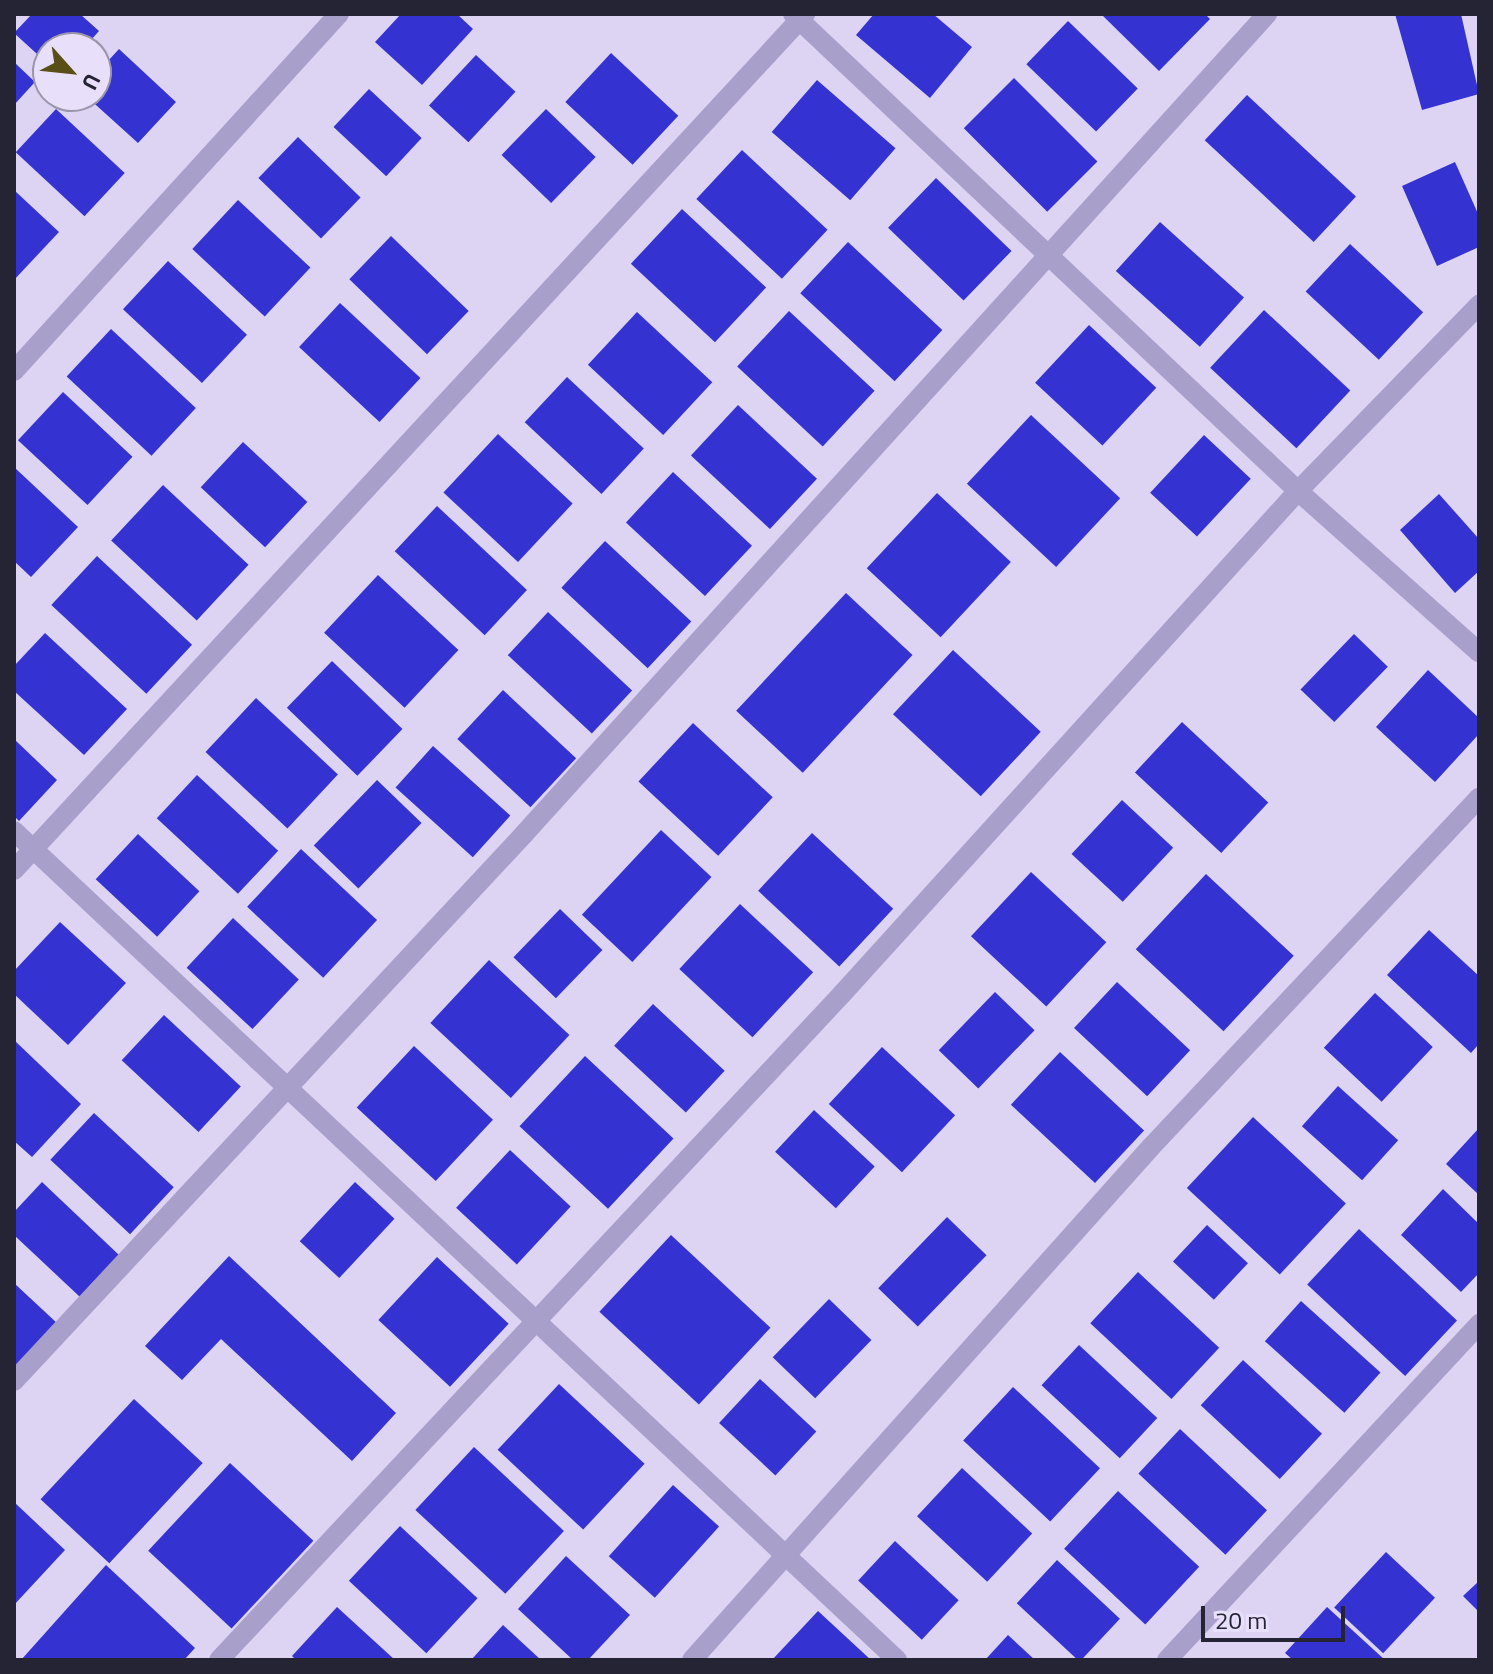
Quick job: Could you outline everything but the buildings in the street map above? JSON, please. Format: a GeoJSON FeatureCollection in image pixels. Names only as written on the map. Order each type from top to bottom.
{"type":"FeatureCollection","features":[{"type":"Feature","properties":{"kind":"street"},"geometry":{"type":"LineString","coordinates":[[14,371],[339,14]]}},
{"type":"Feature","properties":{"kind":"street"},"geometry":{"type":"LineString","coordinates":[[14,1381],[291,1086],[1267,14]]}},
{"type":"Feature","properties":{"kind":"street"},"geometry":{"type":"LineString","coordinates":[[14,870],[799,16],[1298,491],[1479,652]]}},
{"type":"Feature","properties":{"kind":"street"},"geometry":{"type":"LineString","coordinates":[[219,1660],[538,1323],[1298,491],[1479,305]]}},
{"type":"Feature","properties":{"kind":"street"},"geometry":{"type":"LineString","coordinates":[[692,1660],[788,1557],[1151,1147],[1479,798]]}},
{"type":"Feature","properties":{"kind":"street"},"geometry":{"type":"LineString","coordinates":[[14,831],[291,1086],[897,1660]]}},
{"type":"Feature","properties":{"kind":"street"},"geometry":{"type":"LineString","coordinates":[[1167,1660],[1479,1324]]}}]}
